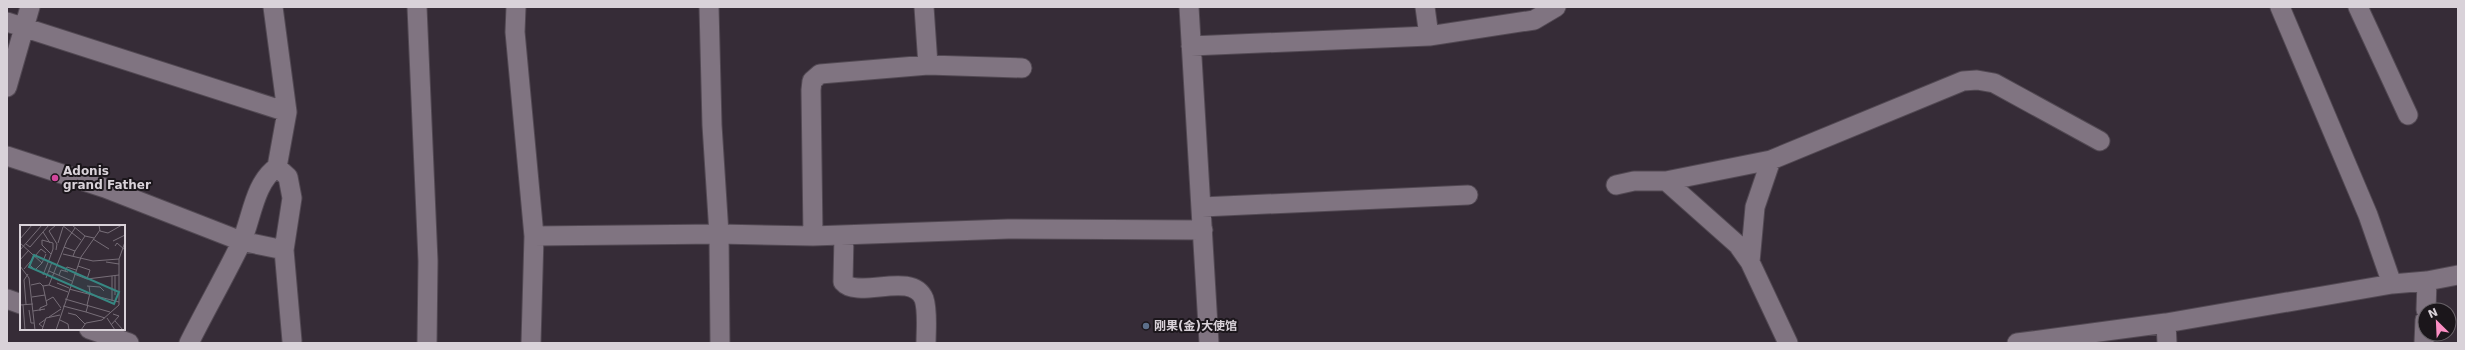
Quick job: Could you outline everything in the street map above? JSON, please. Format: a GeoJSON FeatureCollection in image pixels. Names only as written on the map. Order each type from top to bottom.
{"type":"FeatureCollection","features":[{"type":"Feature","properties":{"kind":"street"},"geometry":{"type":"LineString","coordinates":[[7,87],[15,25],[30,7]]}},
{"type":"Feature","properties":{"kind":"street"},"geometry":{"type":"LineString","coordinates":[[189,343],[241,241],[261,186],[268,174],[277,167],[287,112],[273,7]]}},
{"type":"Feature","properties":{"kind":"street"},"geometry":{"type":"LineString","coordinates":[[417,7],[428,253],[427,343]]}},
{"type":"Feature","properties":{"kind":"street"},"geometry":{"type":"LineString","coordinates":[[516,7],[515,32],[534,236],[531,343]]}},
{"type":"Feature","properties":{"kind":"street"},"geometry":{"type":"LineString","coordinates":[[709,7],[712,125],[719,234],[720,343]]}},
{"type":"Feature","properties":{"kind":"street"},"geometry":{"type":"LineString","coordinates":[[924,7],[928,66]]}},
{"type":"Feature","properties":{"kind":"street"},"geometry":{"type":"LineString","coordinates":[[1189,7],[1209,343]]}},
{"type":"Feature","properties":{"kind":"street"},"geometry":{"type":"LineString","coordinates":[[1426,7],[1429,36]]}},
{"type":"Feature","properties":{"kind":"street"},"geometry":{"type":"LineString","coordinates":[[2280,7],[2368,215],[2392,284]]}},
{"type":"Feature","properties":{"kind":"street"},"geometry":{"type":"LineString","coordinates":[[2358,7],[2408,115]]}},
{"type":"Feature","properties":{"kind":"street"},"geometry":{"type":"LineString","coordinates":[[1191,46],[1429,36],[1503,26],[1534,20],[1552,9]]}},
{"type":"Feature","properties":{"kind":"street"},"geometry":{"type":"LineString","coordinates":[[15,25],[287,112]]}},
{"type":"Feature","properties":{"kind":"street"},"geometry":{"type":"LineString","coordinates":[[813,236],[812,81],[820,74],[928,66],[1022,68]]}},
{"type":"Feature","properties":{"kind":"street"},"geometry":{"type":"LineString","coordinates":[[1616,185],[1634,181],[1666,181],[1771,160],[1963,81],[1977,80],[1994,83],[2100,141]]}},
{"type":"Feature","properties":{"kind":"street"},"geometry":{"type":"LineString","coordinates":[[7,156],[105,188],[241,241],[284,250]]}},
{"type":"Feature","properties":{"kind":"street"},"geometry":{"type":"LineString","coordinates":[[1750,262],[1756,207],[1771,160]]}},
{"type":"Feature","properties":{"kind":"street"},"geometry":{"type":"LineString","coordinates":[[277,167],[288,177],[292,198],[284,250],[292,340]]}},
{"type":"Feature","properties":{"kind":"street"},"geometry":{"type":"LineString","coordinates":[[1666,181],[1726,232],[1750,262],[1788,343]]}},
{"type":"Feature","properties":{"kind":"street"},"geometry":{"type":"LineString","coordinates":[[1202,207],[1468,195]]}},
{"type":"Feature","properties":{"kind":"street"},"geometry":{"type":"LineString","coordinates":[[534,236],[719,234],[813,236],[1008,229],[1203,230]]}},
{"type":"Feature","properties":{"kind":"street"},"geometry":{"type":"LineString","coordinates":[[844,235],[843,282],[852,288],[904,286],[919,292],[924,300],[926,343]]}},
{"type":"Feature","properties":{"kind":"street"},"geometry":{"type":"LineString","coordinates":[[2017,343],[2166,323],[2392,284],[2427,281],[2458,275]]}},
{"type":"Feature","properties":{"kind":"street"},"geometry":{"type":"LineString","coordinates":[[2426,302],[2427,281]]}},
{"type":"Feature","properties":{"kind":"street"},"geometry":{"type":"LineString","coordinates":[[7,300],[20,304]]}},
{"type":"Feature","properties":{"kind":"street"},"geometry":{"type":"LineString","coordinates":[[2166,323],[2167,343]]}},
{"type":"Feature","properties":{"kind":"street"},"geometry":{"type":"LineString","coordinates":[[93,330],[129,343]]}},
{"type":"Feature","properties":{"kind":"place","name":"Adonis grand Father"},"geometry":{"type":"Point","coordinates":[55,178]}},
{"type":"Feature","properties":{"kind":"place","name":"刚果(金)大使馆"},"geometry":{"type":"Point","coordinates":[1146,326]}}]}
